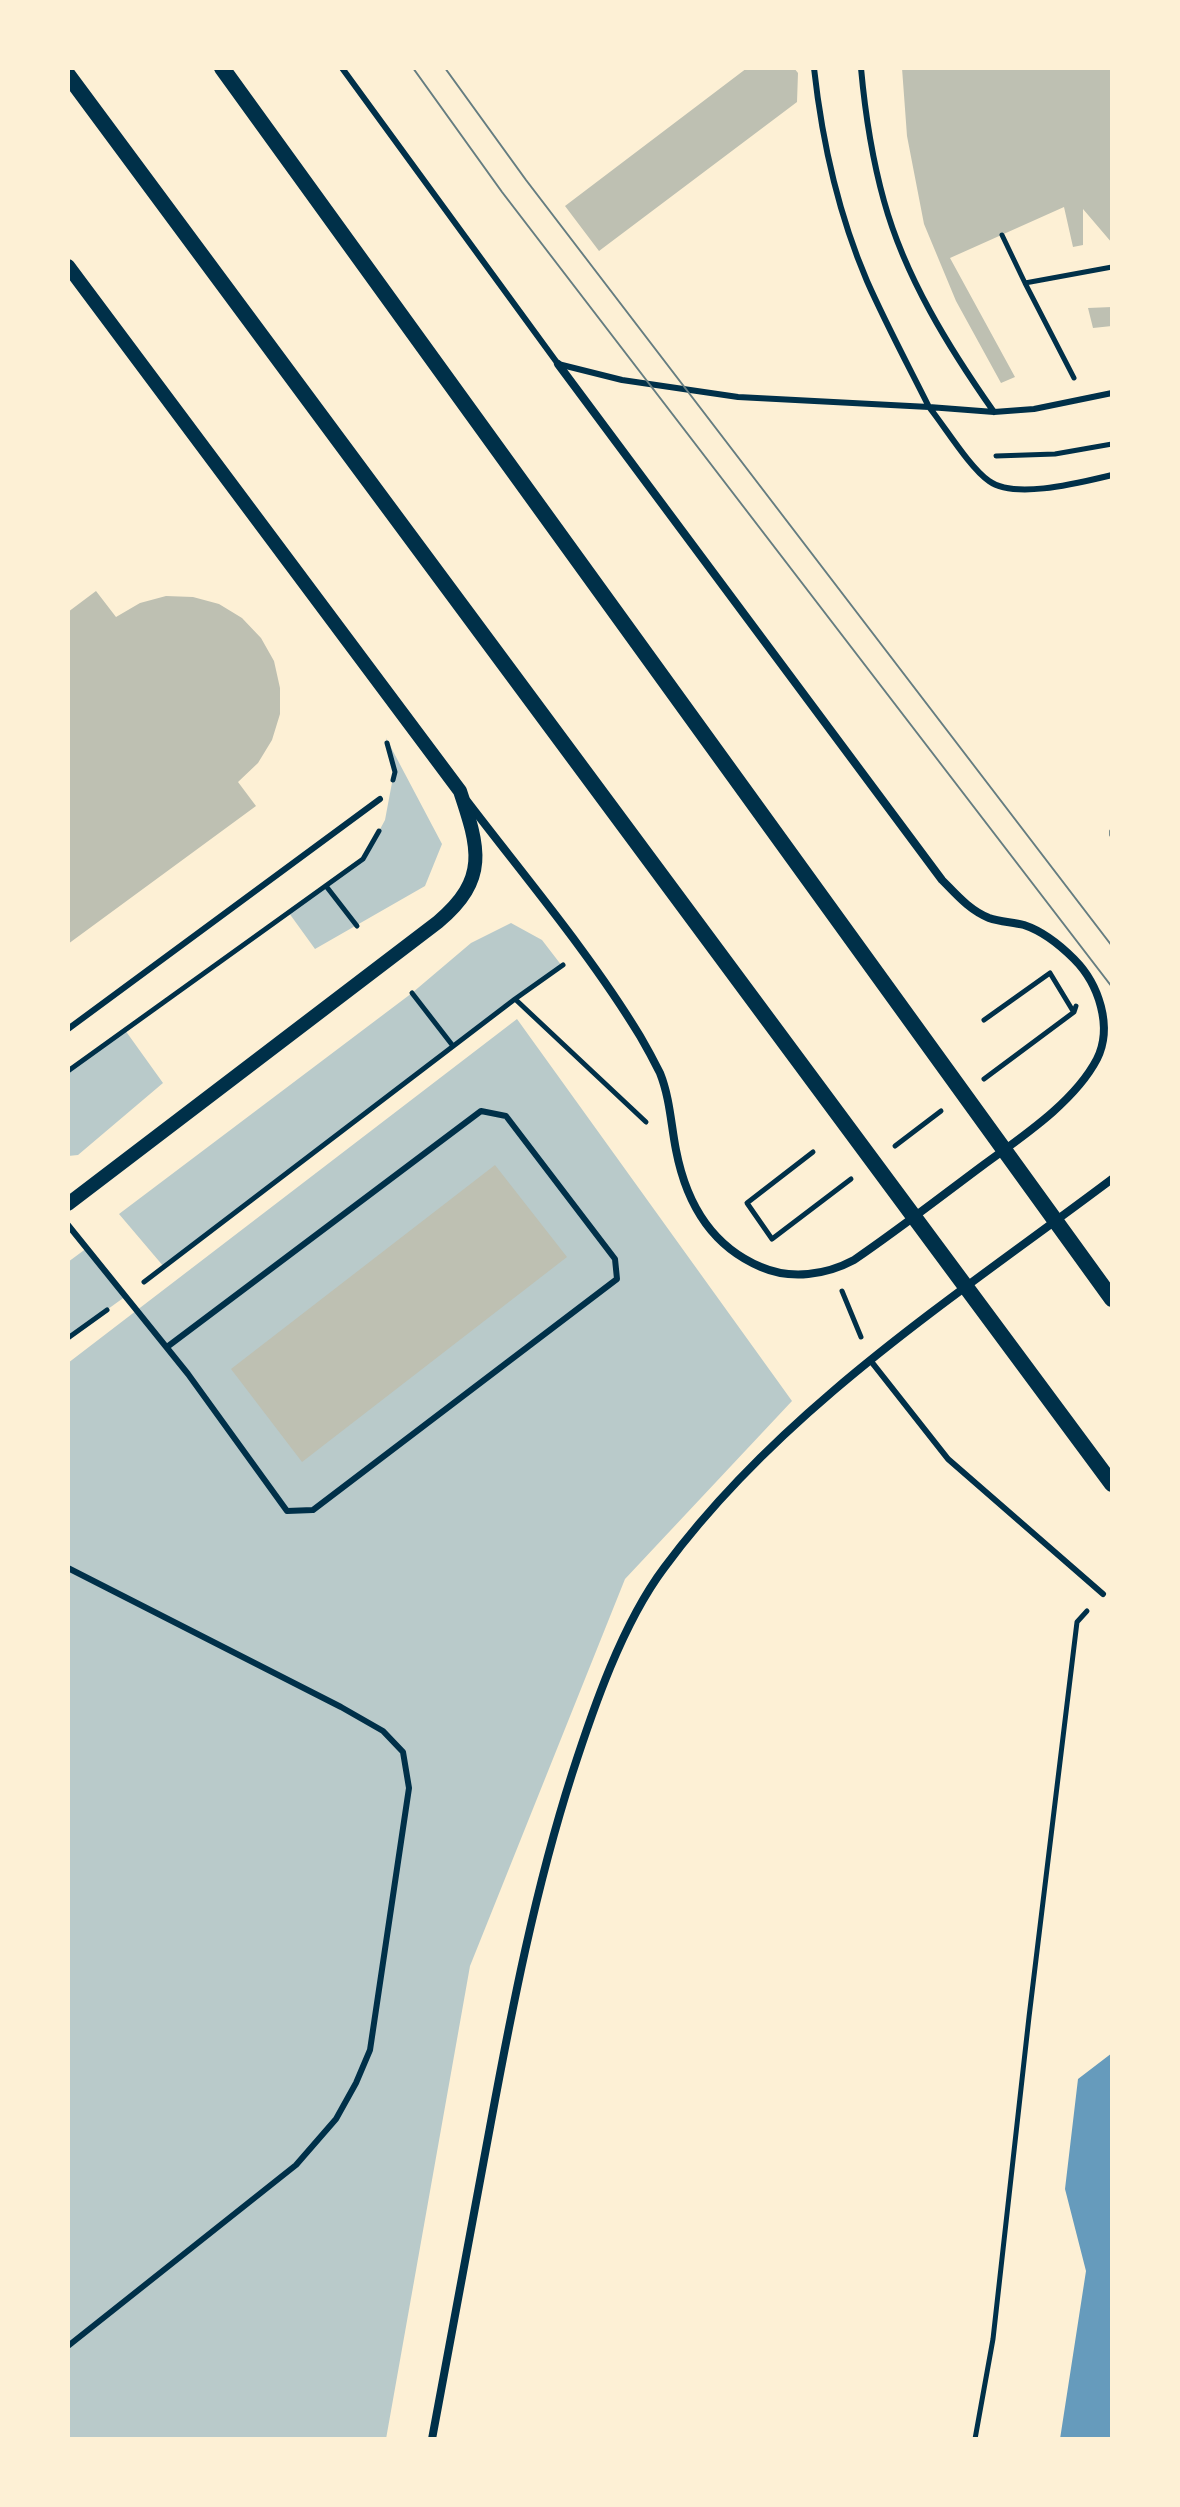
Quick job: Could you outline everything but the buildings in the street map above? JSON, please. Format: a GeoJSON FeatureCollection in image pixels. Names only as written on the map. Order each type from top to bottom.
{"type":"FeatureCollection","features":[{"type":"Feature","properties":{"kind":"main road"},"geometry":{"type":"LineString","coordinates":[[222,68],[1112,1299]]}},
{"type":"Feature","properties":{"kind":"main road"},"geometry":{"type":"LineString","coordinates":[[68,75],[1112,1484]]}},
{"type":"Feature","properties":{"kind":"street"},"geometry":{"type":"LineString","coordinates":[[68,266],[581,951],[639,1035],[660,1075],[683,1180],[697,1214],[719,1240],[742,1259],[773,1272],[804,1274],[834,1271],[894,1233],[1038,1124],[1077,1086],[1097,1059],[1104,1034],[1101,1001],[1088,975],[1075,959],[1050,939],[1026,926],[989,918],[967,906],[942,880],[558,364]]}},
{"type":"Feature","properties":{"kind":"street"},"geometry":{"type":"LineString","coordinates":[[68,1204],[457,906],[471,886],[476,860],[473,830],[460,791]]}},
{"type":"Feature","properties":{"kind":"street"},"geometry":{"type":"LineString","coordinates":[[432,2439],[519,1971],[550,1843],[583,1740],[618,1648],[661,1572],[706,1515],[772,1445],[870,1360],[1112,1179]]}},
{"type":"Feature","properties":{"kind":"lane"},"geometry":{"type":"LineString","coordinates":[[342,68],[558,364],[622,380],[738,397],[994,412],[1034,409],[1112,393]]}},
{"type":"Feature","properties":{"kind":"lane"},"geometry":{"type":"LineString","coordinates":[[814,68],[820,123],[849,234],[867,280],[929,407],[988,481],[1006,489],[1046,488],[1112,475]]}},
{"type":"Feature","properties":{"kind":"lane"},"geometry":{"type":"LineString","coordinates":[[861,68],[866,117],[884,201],[910,269],[954,355],[994,412]]}},
{"type":"Feature","properties":{"kind":"lane"},"geometry":{"type":"LineString","coordinates":[[68,1029],[380,799]]}},
{"type":"Feature","properties":{"kind":"lane"},"geometry":{"type":"LineString","coordinates":[[68,1225],[167,1347],[287,1511],[313,1510],[617,1279],[615,1259],[506,1116],[481,1111],[167,1347]]}},
{"type":"Feature","properties":{"kind":"lane"},"geometry":{"type":"LineString","coordinates":[[870,1360],[948,1459],[1103,1594]]}},
{"type":"Feature","properties":{"kind":"lane"},"geometry":{"type":"LineString","coordinates":[[68,1568],[383,1731],[403,1752],[409,1788],[370,2050],[336,2119],[296,2165],[68,2346]]}},
{"type":"Feature","properties":{"kind":"path"},"geometry":{"type":"LineString","coordinates":[[1002,235],[1085,399]]}},
{"type":"Feature","properties":{"kind":"path"},"geometry":{"type":"LineString","coordinates":[[1025,283],[1112,267]]}},
{"type":"Feature","properties":{"kind":"path"},"geometry":{"type":"LineString","coordinates":[[967,457],[1055,454],[1112,444]]}},
{"type":"Feature","properties":{"kind":"path"},"geometry":{"type":"LineString","coordinates":[[386,738],[395,772],[392,784]]}},
{"type":"Feature","properties":{"kind":"path"},"geometry":{"type":"LineString","coordinates":[[68,1071],[363,859],[385,820]]}},
{"type":"Feature","properties":{"kind":"path"},"geometry":{"type":"LineString","coordinates":[[326,886],[357,926]]}},
{"type":"Feature","properties":{"kind":"path"},"geometry":{"type":"LineString","coordinates":[[68,1338],[581,951]]}},
{"type":"Feature","properties":{"kind":"path"},"geometry":{"type":"LineString","coordinates":[[973,1087],[1074,1012],[1050,973],[984,1020]]}},
{"type":"Feature","properties":{"kind":"path"},"geometry":{"type":"LineString","coordinates":[[412,993],[454,1046]]}},
{"type":"Feature","properties":{"kind":"path"},"geometry":{"type":"LineString","coordinates":[[515,999],[676,1150]]}},
{"type":"Feature","properties":{"kind":"path"},"geometry":{"type":"LineString","coordinates":[[885,1153],[948,1106]]}},
{"type":"Feature","properties":{"kind":"path"},"geometry":{"type":"LineString","coordinates":[[813,1152],[747,1203],[772,1239],[860,1172]]}},
{"type":"Feature","properties":{"kind":"path"},"geometry":{"type":"LineString","coordinates":[[834,1271],[870,1360]]}},
{"type":"Feature","properties":{"kind":"path"},"geometry":{"type":"LineString","coordinates":[[975,2439],[993,2339],[1077,1622]]}},
{"type":"Feature","properties":{"kind":"shaded area"},"geometry":{"type":"Polygon","coordinates":[[[386,738],[442,844],[425,886],[315,949],[289,913],[364,859],[385,820],[394,772],[386,738]]]}},
{"type":"Feature","properties":{"kind":"shaded area"},"geometry":{"type":"Polygon","coordinates":[[[511,923],[542,940],[562,966],[164,1267],[119,1214],[412,993],[471,943],[511,923]]]}},
{"type":"Feature","properties":{"kind":"shaded area"},"geometry":{"type":"Polygon","coordinates":[[[517,1019],[792,1401],[625,1579],[470,1966],[386,2439],[68,2439],[68,1363],[517,1019]]]}},
{"type":"Feature","properties":{"kind":"shaded area"},"geometry":{"type":"Polygon","coordinates":[[[125,1030],[163,1083],[78,1155],[68,1156],[68,1071],[125,1030]]]}},
{"type":"Feature","properties":{"kind":"shaded area"},"geometry":{"type":"Polygon","coordinates":[[[87,1248],[126,1296],[68,1338],[68,1262],[87,1248]]]}},
{"type":"Feature","properties":{"kind":"water"},"geometry":{"type":"Polygon","coordinates":[[[1112,2053],[1112,2439],[1060,2439],[1086,2271],[1065,2189],[1078,2079],[1112,2053]]]}},
{"type":"Feature","properties":{"kind":"tram line"},"geometry":{"type":"LineString","coordinates":[[413,68],[502,192],[1112,987]]}},
{"type":"Feature","properties":{"kind":"tram line"},"geometry":{"type":"LineString","coordinates":[[445,68],[526,180],[1112,946]]}}]}
